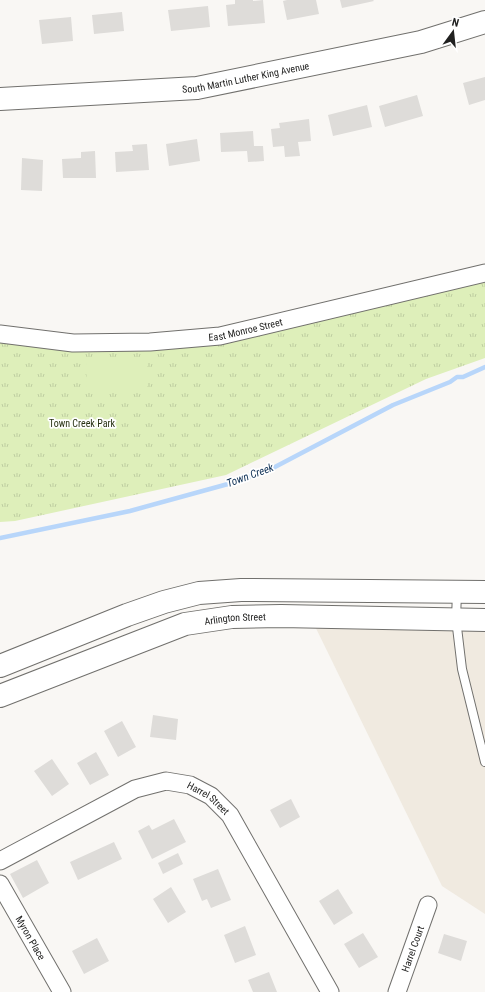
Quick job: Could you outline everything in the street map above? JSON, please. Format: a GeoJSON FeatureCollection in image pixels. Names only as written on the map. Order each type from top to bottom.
{"type":"FeatureCollection","features":[{"type":"Feature","properties":{"kind":"street","name":"South Martin Luther King Avenue"},"geometry":{"type":"LineString","coordinates":[[0,98],[197,88],[421,42],[485,22]]}},
{"type":"Feature","properties":{"kind":"street","name":"East Monroe Street"},"geometry":{"type":"LineString","coordinates":[[0,334],[73,343],[150,342],[220,336],[485,273]]}},
{"type":"Feature","properties":{"kind":"street"},"geometry":{"type":"LineString","coordinates":[[0,666],[127,615],[164,602],[199,593],[241,590],[485,592]]}},
{"type":"Feature","properties":{"kind":"street","name":"Arlington Street"},"geometry":{"type":"LineString","coordinates":[[0,696],[185,624],[232,617],[281,616],[485,620]]}},
{"type":"Feature","properties":{"kind":"street"},"geometry":{"type":"LineString","coordinates":[[0,674],[44,649]]}},
{"type":"Feature","properties":{"kind":"street","name":"Harrel Street"},"geometry":{"type":"LineString","coordinates":[[0,860],[135,790],[166,781],[190,785],[211,796],[230,815],[330,992]]}},
{"type":"Feature","properties":{"kind":"street","name":"Myron Place"},"geometry":{"type":"LineString","coordinates":[[0,884],[62,992]]}},
{"type":"Feature","properties":{"kind":"street","name":"Harrel Court"},"geometry":{"type":"LineString","coordinates":[[397,992],[428,906]]}},
{"type":"Feature","properties":{"kind":"lane"},"geometry":{"type":"LineString","coordinates":[[457,592],[456,619],[462,669],[482,734],[485,762]]}},
{"type":"Feature","properties":{"kind":"shaded area"},"geometry":{"type":"Polygon","coordinates":[[[310,616],[485,620],[485,914],[442,886],[310,616]]]}},
{"type":"Feature","properties":{"kind":"green space","name":"Town Creek Park"},"geometry":{"type":"Polygon","coordinates":[[[485,273],[485,358],[426,379],[226,475],[15,521],[0,522],[0,338],[220,336],[485,273]]]}},
{"type":"Feature","properties":{"kind":"green space"},"geometry":{"type":"Polygon","coordinates":[[[86,363],[147,363],[147,390],[87,390],[86,363]]]}},
{"type":"Feature","properties":{"kind":"building"},"geometry":{"type":"Polygon","coordinates":[[[235,0],[263,0],[265,23],[228,26],[226,5],[235,4],[235,0]]]}},
{"type":"Feature","properties":{"kind":"building"},"geometry":{"type":"Polygon","coordinates":[[[316,0],[319,14],[287,20],[283,1],[316,0]]]}},
{"type":"Feature","properties":{"kind":"building"},"geometry":{"type":"Polygon","coordinates":[[[340,0],[373,0],[374,1],[342,8],[340,0]]]}},
{"type":"Feature","properties":{"kind":"building"},"geometry":{"type":"Polygon","coordinates":[[[208,6],[210,27],[171,31],[168,10],[208,6]]]}},
{"type":"Feature","properties":{"kind":"building"},"geometry":{"type":"Polygon","coordinates":[[[122,12],[124,31],[94,34],[92,15],[122,12]]]}},
{"type":"Feature","properties":{"kind":"building"},"geometry":{"type":"Polygon","coordinates":[[[71,17],[73,41],[42,44],[39,20],[71,17]]]}},
{"type":"Feature","properties":{"kind":"building"},"geometry":{"type":"Polygon","coordinates":[[[485,77],[485,100],[469,105],[463,83],[485,77]]]}},
{"type":"Feature","properties":{"kind":"building"},"geometry":{"type":"Polygon","coordinates":[[[417,95],[423,116],[385,127],[379,106],[417,95]]]}},
{"type":"Feature","properties":{"kind":"building"},"geometry":{"type":"Polygon","coordinates":[[[367,105],[372,127],[333,136],[328,115],[367,105]]]}},
{"type":"Feature","properties":{"kind":"building"},"geometry":{"type":"Polygon","coordinates":[[[309,119],[311,141],[298,142],[300,156],[285,157],[284,146],[273,147],[271,129],[280,128],[279,123],[309,119]]]}},
{"type":"Feature","properties":{"kind":"building"},"geometry":{"type":"Polygon","coordinates":[[[253,131],[254,146],[263,146],[264,161],[248,162],[247,151],[221,152],[220,133],[253,131]]]}},
{"type":"Feature","properties":{"kind":"building"},"geometry":{"type":"Polygon","coordinates":[[[197,139],[200,161],[169,166],[166,144],[197,139]]]}},
{"type":"Feature","properties":{"kind":"building"},"geometry":{"type":"Polygon","coordinates":[[[147,144],[149,170],[116,172],[115,152],[133,151],[132,145],[147,144]]]}},
{"type":"Feature","properties":{"kind":"building"},"geometry":{"type":"Polygon","coordinates":[[[95,151],[96,178],[63,178],[62,159],[81,158],[81,152],[95,151]]]}},
{"type":"Feature","properties":{"kind":"building"},"geometry":{"type":"Polygon","coordinates":[[[22,158],[43,160],[42,191],[21,190],[22,158]]]}},
{"type":"Feature","properties":{"kind":"building"},"geometry":{"type":"Polygon","coordinates":[[[153,715],[178,719],[176,740],[150,737],[153,715]]]}},
{"type":"Feature","properties":{"kind":"building"},"geometry":{"type":"Polygon","coordinates":[[[122,721],[136,747],[118,757],[104,731],[122,721]]]}},
{"type":"Feature","properties":{"kind":"building"},"geometry":{"type":"Polygon","coordinates":[[[96,752],[109,775],[90,785],[77,763],[96,752]]]}},
{"type":"Feature","properties":{"kind":"building"},"geometry":{"type":"Polygon","coordinates":[[[52,759],[69,784],[52,796],[34,771],[52,759]]]}},
{"type":"Feature","properties":{"kind":"building"},"geometry":{"type":"Polygon","coordinates":[[[291,799],[300,817],[280,828],[270,810],[291,799]]]}},
{"type":"Feature","properties":{"kind":"building"},"geometry":{"type":"Polygon","coordinates":[[[174,819],[186,842],[152,859],[138,831],[149,825],[152,830],[174,819]]]}},
{"type":"Feature","properties":{"kind":"building"},"geometry":{"type":"Polygon","coordinates":[[[114,842],[122,859],[78,880],[70,862],[114,842]]]}},
{"type":"Feature","properties":{"kind":"building"},"geometry":{"type":"Polygon","coordinates":[[[178,853],[183,864],[163,874],[158,863],[178,853]]]}},
{"type":"Feature","properties":{"kind":"building"},"geometry":{"type":"Polygon","coordinates":[[[37,860],[49,883],[23,898],[10,874],[37,860]]]}},
{"type":"Feature","properties":{"kind":"building"},"geometry":{"type":"Polygon","coordinates":[[[218,869],[231,900],[211,908],[207,899],[202,901],[193,879],[218,869]]]}},
{"type":"Feature","properties":{"kind":"building"},"geometry":{"type":"Polygon","coordinates":[[[171,887],[186,912],[168,923],[153,899],[171,887]]]}},
{"type":"Feature","properties":{"kind":"building"},"geometry":{"type":"Polygon","coordinates":[[[338,889],[353,913],[334,925],[319,901],[338,889]]]}},
{"type":"Feature","properties":{"kind":"building"},"geometry":{"type":"Polygon","coordinates":[[[245,926],[256,955],[235,963],[224,935],[245,926]]]}},
{"type":"Feature","properties":{"kind":"building"},"geometry":{"type":"Polygon","coordinates":[[[363,933],[378,957],[359,968],[344,944],[363,933]]]}},
{"type":"Feature","properties":{"kind":"building"},"geometry":{"type":"Polygon","coordinates":[[[444,934],[467,941],[461,961],[438,953],[444,934]]]}},
{"type":"Feature","properties":{"kind":"building"},"geometry":{"type":"Polygon","coordinates":[[[97,938],[109,961],[84,974],[72,951],[97,938]]]}},
{"type":"Feature","properties":{"kind":"building"},"geometry":{"type":"Polygon","coordinates":[[[269,972],[277,992],[253,992],[248,980],[269,972]]]}},
{"type":"Feature","properties":{"kind":"waterway","name":"Town Creek"},"geometry":{"type":"LineString","coordinates":[[0,538],[130,511],[228,484],[273,468],[393,405],[450,382],[457,377],[463,377],[485,367]]}}]}
